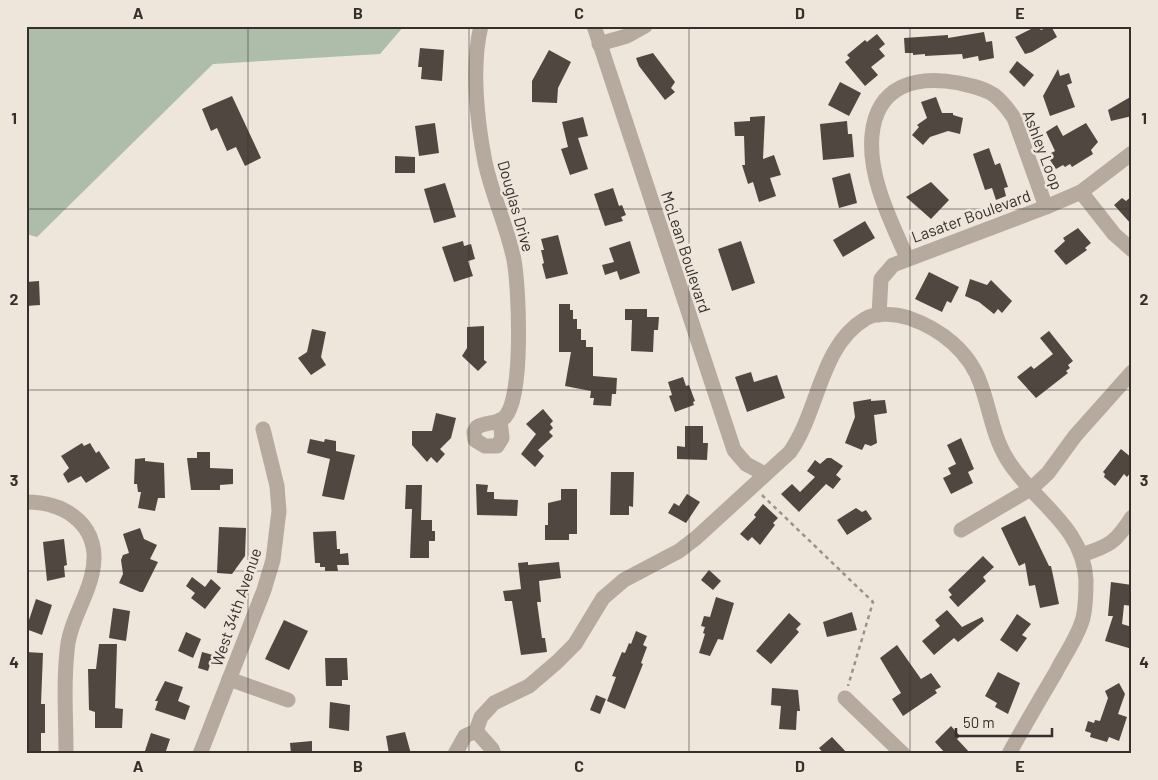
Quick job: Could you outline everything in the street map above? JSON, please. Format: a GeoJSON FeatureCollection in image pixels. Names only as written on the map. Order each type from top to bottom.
{"type":"FeatureCollection","features":[{"type":"Feature","properties":{"kind":"street","name":"Douglas Drive"},"geometry":{"type":"LineString","coordinates":[[480,26],[476,45],[480,119],[485,162],[514,262],[519,360],[512,401],[506,415],[500,420]]}},
{"type":"Feature","properties":{"kind":"street","name":"McLean Boulevard"},"geometry":{"type":"LineString","coordinates":[[594,26],[734,450],[746,464],[765,474]]}},
{"type":"Feature","properties":{"kind":"street"},"geometry":{"type":"LineString","coordinates":[[599,44],[627,36],[645,26]]}},
{"type":"Feature","properties":{"kind":"street","name":"Ashley Loop"},"geometry":{"type":"LineString","coordinates":[[907,258],[886,210],[873,155],[872,136],[882,106],[903,86],[929,79],[942,80],[980,88],[994,95],[1006,105],[1014,118],[1046,207]]}},
{"type":"Feature","properties":{"kind":"street","name":"Lasater Boulevard"},"geometry":{"type":"LineString","coordinates":[[879,315],[882,279],[893,265],[1081,192],[1132,153]]}},
{"type":"Feature","properties":{"kind":"street"},"geometry":{"type":"LineString","coordinates":[[1081,192],[1114,234],[1132,250]]}},
{"type":"Feature","properties":{"kind":"street"},"geometry":{"type":"LineString","coordinates":[[455,754],[465,736],[476,731],[481,717],[494,703],[529,686],[575,644],[603,598],[624,580],[679,551],[696,538],[790,452],[800,438],[832,357],[844,336],[865,319],[879,315],[904,316],[919,322],[944,336],[967,358],[981,383],[1000,446],[1014,469],[1071,532],[1081,555],[1086,579],[1085,604],[1077,634],[1009,754]]}},
{"type":"Feature","properties":{"kind":"street"},"geometry":{"type":"LineString","coordinates":[[961,530],[1032,488],[1053,467],[1075,436],[1132,372]]}},
{"type":"Feature","properties":{"kind":"street","name":"West 34th Avenue"},"geometry":{"type":"LineString","coordinates":[[200,754],[264,590],[278,535],[277,486],[263,429]]}},
{"type":"Feature","properties":{"kind":"street"},"geometry":{"type":"LineString","coordinates":[[26,502],[51,504],[65,509],[77,518],[86,530],[94,559],[92,574],[70,633],[66,658],[66,754]]}},
{"type":"Feature","properties":{"kind":"street"},"geometry":{"type":"LineString","coordinates":[[1081,555],[1101,548],[1119,538],[1132,517]]}},
{"type":"Feature","properties":{"kind":"street","name":"West 34th Avenue"},"geometry":{"type":"LineString","coordinates":[[229,679],[288,700]]}},
{"type":"Feature","properties":{"kind":"street"},"geometry":{"type":"LineString","coordinates":[[845,698],[903,754]]}},
{"type":"Feature","properties":{"kind":"street"},"geometry":{"type":"LineString","coordinates":[[476,731],[494,754]]}},
{"type":"Feature","properties":{"kind":"path"},"geometry":{"type":"LineString","coordinates":[[752,485],[873,602],[845,698]]}},
{"type":"Feature","properties":{"kind":"green space"},"geometry":{"type":"Polygon","coordinates":[[[26,26],[404,26],[380,54],[213,64],[37,237],[26,234],[26,26]]]}},
{"type":"Feature","properties":{"kind":"building"},"geometry":{"type":"Polygon","coordinates":[[[1037,26],[1041,30],[1051,26],[1057,37],[1032,52],[1025,54],[1015,37],[1037,26]]]}},
{"type":"Feature","properties":{"kind":"building"},"geometry":{"type":"Polygon","coordinates":[[[984,32],[986,42],[992,41],[994,58],[979,61],[978,56],[963,59],[962,54],[925,56],[925,54],[913,55],[913,53],[905,53],[904,38],[948,35],[948,38],[984,32]]]}},
{"type":"Feature","properties":{"kind":"building"},"geometry":{"type":"Polygon","coordinates":[[[877,34],[885,44],[879,49],[885,56],[871,67],[878,75],[865,86],[845,62],[850,58],[847,55],[865,40],[867,42],[877,34]]]}},
{"type":"Feature","properties":{"kind":"building"},"geometry":{"type":"Polygon","coordinates":[[[420,48],[444,50],[442,81],[421,79],[422,67],[418,67],[420,48]]]}},
{"type":"Feature","properties":{"kind":"building"},"geometry":{"type":"Polygon","coordinates":[[[549,50],[571,62],[558,88],[557,103],[532,102],[532,81],[549,50]]]}},
{"type":"Feature","properties":{"kind":"building"},"geometry":{"type":"Polygon","coordinates":[[[653,53],[675,82],[671,88],[675,92],[665,100],[639,66],[636,58],[653,53]]]}},
{"type":"Feature","properties":{"kind":"building"},"geometry":{"type":"Polygon","coordinates":[[[1017,61],[1034,75],[1024,87],[1009,72],[1017,61]]]}},
{"type":"Feature","properties":{"kind":"building"},"geometry":{"type":"Polygon","coordinates":[[[1058,69],[1060,76],[1069,73],[1072,83],[1067,85],[1075,107],[1050,116],[1043,96],[1058,69]]]}},
{"type":"Feature","properties":{"kind":"building"},"geometry":{"type":"Polygon","coordinates":[[[840,82],[861,93],[849,116],[828,105],[840,82]]]}},
{"type":"Feature","properties":{"kind":"building"},"geometry":{"type":"Polygon","coordinates":[[[232,96],[261,158],[245,166],[236,147],[227,151],[217,128],[211,131],[202,109],[232,96]]]}},
{"type":"Feature","properties":{"kind":"building"},"geometry":{"type":"Polygon","coordinates":[[[1132,96],[1132,116],[1111,121],[1108,110],[1132,96]]]}},
{"type":"Feature","properties":{"kind":"building"},"geometry":{"type":"Polygon","coordinates":[[[936,97],[942,113],[953,113],[953,115],[963,118],[960,134],[948,131],[930,137],[923,145],[912,135],[919,127],[917,125],[927,118],[921,102],[936,97]]]}},
{"type":"Feature","properties":{"kind":"building"},"geometry":{"type":"Polygon","coordinates":[[[765,116],[763,159],[774,155],[781,175],[770,178],[776,196],[759,202],[753,182],[748,184],[742,165],[745,165],[744,136],[735,136],[734,122],[750,121],[750,117],[765,116]]]}},
{"type":"Feature","properties":{"kind":"building"},"geometry":{"type":"Polygon","coordinates":[[[583,117],[588,136],[578,138],[588,169],[570,175],[561,149],[568,147],[562,122],[583,117]]]}},
{"type":"Feature","properties":{"kind":"building"},"geometry":{"type":"Polygon","coordinates":[[[847,121],[848,134],[852,134],[854,157],[823,160],[820,124],[847,121]]]}},
{"type":"Feature","properties":{"kind":"building"},"geometry":{"type":"Polygon","coordinates":[[[435,123],[439,153],[419,156],[415,126],[435,123]]]}},
{"type":"Feature","properties":{"kind":"building"},"geometry":{"type":"Polygon","coordinates":[[[1086,123],[1098,142],[1091,150],[1093,154],[1072,167],[1070,164],[1056,169],[1050,160],[1053,158],[1051,153],[1055,151],[1046,132],[1057,125],[1063,136],[1086,123]]]}},
{"type":"Feature","properties":{"kind":"building"},"geometry":{"type":"Polygon","coordinates":[[[989,148],[995,165],[1000,163],[1008,187],[1004,188],[1006,196],[996,200],[992,188],[985,190],[973,154],[989,148]]]}},
{"type":"Feature","properties":{"kind":"building"},"geometry":{"type":"Polygon","coordinates":[[[395,156],[415,157],[415,173],[395,173],[395,156]]]}},
{"type":"Feature","properties":{"kind":"building"},"geometry":{"type":"Polygon","coordinates":[[[850,173],[857,203],[839,208],[832,178],[850,173]]]}},
{"type":"Feature","properties":{"kind":"building"},"geometry":{"type":"Polygon","coordinates":[[[931,182],[949,200],[931,219],[906,197],[931,182]]]}},
{"type":"Feature","properties":{"kind":"building"},"geometry":{"type":"Polygon","coordinates":[[[445,183],[456,217],[434,223],[424,189],[445,183]]]}},
{"type":"Feature","properties":{"kind":"building"},"geometry":{"type":"Polygon","coordinates":[[[613,188],[619,206],[622,205],[626,215],[621,217],[623,221],[605,226],[594,194],[613,188]]]}},
{"type":"Feature","properties":{"kind":"building"},"geometry":{"type":"Polygon","coordinates":[[[1132,196],[1132,225],[1114,205],[1122,198],[1126,201],[1132,196]]]}},
{"type":"Feature","properties":{"kind":"building"},"geometry":{"type":"Polygon","coordinates":[[[865,221],[875,238],[843,257],[833,240],[865,221]]]}},
{"type":"Feature","properties":{"kind":"building"},"geometry":{"type":"Polygon","coordinates":[[[1078,228],[1091,243],[1085,248],[1087,250],[1066,265],[1054,251],[1065,241],[1063,238],[1078,228]]]}},
{"type":"Feature","properties":{"kind":"building"},"geometry":{"type":"Polygon","coordinates":[[[558,235],[568,274],[546,279],[542,264],[544,263],[541,250],[544,250],[541,239],[558,235]]]}},
{"type":"Feature","properties":{"kind":"building"},"geometry":{"type":"Polygon","coordinates":[[[463,241],[464,246],[471,244],[475,259],[468,261],[473,276],[454,282],[442,247],[463,241]]]}},
{"type":"Feature","properties":{"kind":"building"},"geometry":{"type":"Polygon","coordinates":[[[630,241],[640,273],[620,280],[617,271],[605,275],[602,265],[614,262],[609,248],[630,241]]]}},
{"type":"Feature","properties":{"kind":"building"},"geometry":{"type":"Polygon","coordinates":[[[741,241],[755,283],[732,291],[718,249],[741,241]]]}},
{"type":"Feature","properties":{"kind":"building"},"geometry":{"type":"Polygon","coordinates":[[[929,272],[959,287],[951,303],[947,301],[942,312],[915,299],[929,272]]]}},
{"type":"Feature","properties":{"kind":"building"},"geometry":{"type":"Polygon","coordinates":[[[970,279],[987,285],[991,280],[1012,301],[1002,313],[998,309],[994,314],[979,302],[965,296],[970,279]]]}},
{"type":"Feature","properties":{"kind":"building"},"geometry":{"type":"Polygon","coordinates":[[[39,281],[40,305],[26,306],[26,282],[39,281]]]}},
{"type":"Feature","properties":{"kind":"building"},"geometry":{"type":"Polygon","coordinates":[[[559,304],[570,304],[570,310],[573,310],[573,319],[577,319],[577,329],[581,329],[581,340],[586,340],[586,347],[593,347],[593,376],[617,378],[616,394],[612,394],[611,406],[593,405],[594,398],[590,398],[591,391],[565,386],[571,352],[559,352],[559,304]]]}},
{"type":"Feature","properties":{"kind":"building"},"geometry":{"type":"Polygon","coordinates":[[[625,309],[647,309],[647,317],[659,317],[658,330],[654,330],[653,352],[631,351],[632,320],[625,320],[625,309]]]}},
{"type":"Feature","properties":{"kind":"building"},"geometry":{"type":"Polygon","coordinates":[[[484,326],[484,360],[487,362],[478,371],[462,356],[467,348],[467,327],[484,326]]]}},
{"type":"Feature","properties":{"kind":"building"},"geometry":{"type":"Polygon","coordinates":[[[312,329],[326,332],[321,357],[326,365],[311,375],[298,358],[307,352],[312,329]]]}},
{"type":"Feature","properties":{"kind":"building"},"geometry":{"type":"Polygon","coordinates":[[[1049,331],[1073,361],[1068,365],[1070,368],[1066,371],[1068,373],[1036,398],[1017,377],[1031,366],[1034,369],[1053,354],[1040,338],[1049,331]]]}},
{"type":"Feature","properties":{"kind":"building"},"geometry":{"type":"Polygon","coordinates":[[[751,372],[754,382],[777,375],[785,398],[747,412],[735,377],[751,372]]]}},
{"type":"Feature","properties":{"kind":"building"},"geometry":{"type":"Polygon","coordinates":[[[683,377],[686,386],[689,385],[695,401],[693,402],[694,405],[675,412],[669,396],[672,395],[668,382],[683,377]]]}},
{"type":"Feature","properties":{"kind":"building"},"geometry":{"type":"Polygon","coordinates":[[[871,399],[871,401],[885,400],[887,413],[874,415],[877,443],[871,446],[865,444],[862,450],[845,443],[855,417],[853,402],[871,399]]]}},
{"type":"Feature","properties":{"kind":"building"},"geometry":{"type":"Polygon","coordinates":[[[543,409],[553,421],[550,424],[553,428],[549,432],[553,436],[538,450],[544,456],[535,467],[521,454],[536,434],[526,424],[543,409]]]}},
{"type":"Feature","properties":{"kind":"building"},"geometry":{"type":"Polygon","coordinates":[[[436,413],[456,418],[451,438],[440,449],[445,454],[437,463],[431,457],[427,462],[412,445],[412,431],[432,431],[436,413]]]}},
{"type":"Feature","properties":{"kind":"building"},"geometry":{"type":"Polygon","coordinates":[[[685,426],[703,426],[703,443],[708,443],[707,460],[677,459],[677,446],[685,447],[685,426]]]}},
{"type":"Feature","properties":{"kind":"building"},"geometry":{"type":"Polygon","coordinates":[[[961,438],[974,469],[968,472],[973,483],[951,494],[943,478],[951,474],[948,468],[956,464],[947,445],[961,438]]]}},
{"type":"Feature","properties":{"kind":"building"},"geometry":{"type":"Polygon","coordinates":[[[310,439],[324,442],[325,439],[336,441],[336,451],[355,455],[344,500],[322,496],[330,459],[307,453],[310,439]]]}},
{"type":"Feature","properties":{"kind":"building"},"geometry":{"type":"Polygon","coordinates":[[[82,443],[84,446],[90,443],[96,453],[99,451],[110,468],[86,483],[81,476],[68,483],[63,474],[69,468],[61,456],[82,443]]]}},
{"type":"Feature","properties":{"kind":"building"},"geometry":{"type":"Polygon","coordinates":[[[1121,449],[1132,458],[1132,471],[1127,477],[1124,474],[1115,486],[1104,477],[1105,474],[1103,472],[1121,449]]]}},
{"type":"Feature","properties":{"kind":"building"},"geometry":{"type":"Polygon","coordinates":[[[197,452],[210,452],[210,468],[233,469],[233,484],[220,485],[220,490],[191,490],[187,458],[197,458],[197,452]]]}},
{"type":"Feature","properties":{"kind":"building"},"geometry":{"type":"Polygon","coordinates":[[[145,458],[145,461],[164,463],[165,498],[158,498],[155,511],[138,508],[141,492],[138,492],[137,484],[134,484],[135,459],[145,458]]]}},
{"type":"Feature","properties":{"kind":"building"},"geometry":{"type":"Polygon","coordinates":[[[827,458],[831,458],[843,466],[836,475],[841,479],[833,489],[826,484],[799,512],[781,494],[792,484],[800,492],[815,477],[807,471],[815,460],[820,464],[827,458]]]}},
{"type":"Feature","properties":{"kind":"building"},"geometry":{"type":"Polygon","coordinates":[[[611,472],[634,472],[633,507],[629,506],[629,515],[610,515],[611,472]]]}},
{"type":"Feature","properties":{"kind":"building"},"geometry":{"type":"Polygon","coordinates":[[[476,484],[488,485],[487,492],[494,492],[494,499],[518,500],[517,516],[477,515],[476,484]]]}},
{"type":"Feature","properties":{"kind":"building"},"geometry":{"type":"Polygon","coordinates":[[[406,485],[422,485],[421,520],[432,520],[432,531],[435,531],[435,541],[429,541],[429,558],[410,558],[412,509],[405,509],[406,485]]]}},
{"type":"Feature","properties":{"kind":"building"},"geometry":{"type":"Polygon","coordinates":[[[561,489],[577,489],[577,534],[569,534],[569,540],[545,540],[545,525],[548,525],[548,503],[561,500],[561,489]]]}},
{"type":"Feature","properties":{"kind":"building"},"geometry":{"type":"Polygon","coordinates":[[[687,494],[700,502],[686,523],[668,513],[674,503],[679,506],[687,494]]]}},
{"type":"Feature","properties":{"kind":"building"},"geometry":{"type":"Polygon","coordinates":[[[763,504],[778,518],[760,545],[752,537],[748,541],[740,534],[756,517],[754,515],[763,504]]]}},
{"type":"Feature","properties":{"kind":"building"},"geometry":{"type":"Polygon","coordinates":[[[856,508],[862,512],[866,510],[872,519],[847,535],[837,520],[856,508]]]}},
{"type":"Feature","properties":{"kind":"building"},"geometry":{"type":"Polygon","coordinates":[[[1025,516],[1049,566],[1051,566],[1059,604],[1040,608],[1035,585],[1029,586],[1025,563],[1019,566],[1001,528],[1025,516]]]}},
{"type":"Feature","properties":{"kind":"building"},"geometry":{"type":"Polygon","coordinates":[[[219,527],[246,528],[245,556],[232,574],[217,573],[219,527]]]}},
{"type":"Feature","properties":{"kind":"building"},"geometry":{"type":"Polygon","coordinates":[[[140,528],[144,539],[157,545],[150,559],[158,562],[143,592],[119,583],[123,574],[121,560],[123,555],[129,553],[123,534],[140,528]]]}},
{"type":"Feature","properties":{"kind":"building"},"geometry":{"type":"Polygon","coordinates":[[[336,531],[337,549],[340,549],[340,554],[348,553],[349,565],[337,565],[338,571],[325,571],[325,567],[320,567],[320,563],[315,563],[313,532],[336,531]]]}},
{"type":"Feature","properties":{"kind":"building"},"geometry":{"type":"Polygon","coordinates":[[[64,539],[67,565],[64,566],[65,577],[47,581],[43,542],[64,539]]]}},
{"type":"Feature","properties":{"kind":"building"},"geometry":{"type":"Polygon","coordinates":[[[983,556],[994,567],[983,577],[986,581],[958,607],[949,597],[952,595],[948,590],[983,556]]]}},
{"type":"Feature","properties":{"kind":"building"},"geometry":{"type":"Polygon","coordinates":[[[528,562],[528,565],[559,562],[561,578],[539,581],[541,602],[537,602],[542,638],[545,638],[547,652],[521,655],[512,601],[505,601],[503,591],[521,589],[518,563],[528,562]]]}},
{"type":"Feature","properties":{"kind":"building"},"geometry":{"type":"Polygon","coordinates":[[[709,570],[721,581],[713,590],[701,580],[709,570]]]}},
{"type":"Feature","properties":{"kind":"building"},"geometry":{"type":"Polygon","coordinates":[[[192,577],[205,587],[211,579],[221,588],[205,609],[191,598],[195,593],[186,586],[192,577]]]}},
{"type":"Feature","properties":{"kind":"building"},"geometry":{"type":"Polygon","coordinates":[[[1111,582],[1132,585],[1132,606],[1124,605],[1122,624],[1132,627],[1132,649],[1105,641],[1113,616],[1108,616],[1111,582]]]}},
{"type":"Feature","properties":{"kind":"building"},"geometry":{"type":"Polygon","coordinates":[[[716,597],[734,603],[723,640],[718,639],[710,656],[699,653],[705,634],[703,633],[705,627],[701,626],[704,616],[710,617],[716,597]]]}},
{"type":"Feature","properties":{"kind":"building"},"geometry":{"type":"Polygon","coordinates":[[[36,599],[52,605],[42,635],[26,629],[36,599]]]}},
{"type":"Feature","properties":{"kind":"building"},"geometry":{"type":"Polygon","coordinates":[[[113,608],[130,611],[126,641],[109,638],[113,608]]]}},
{"type":"Feature","properties":{"kind":"building"},"geometry":{"type":"Polygon","coordinates":[[[947,610],[962,627],[982,617],[984,621],[958,642],[954,638],[934,655],[922,641],[940,626],[935,620],[947,610]]]}},
{"type":"Feature","properties":{"kind":"building"},"geometry":{"type":"Polygon","coordinates":[[[852,612],[857,630],[827,637],[823,622],[852,612]]]}},
{"type":"Feature","properties":{"kind":"building"},"geometry":{"type":"Polygon","coordinates":[[[789,613],[801,624],[796,629],[799,632],[771,664],[756,651],[789,613]]]}},
{"type":"Feature","properties":{"kind":"building"},"geometry":{"type":"Polygon","coordinates":[[[1017,614],[1031,624],[1022,635],[1027,638],[1017,652],[1000,640],[1017,614]]]}},
{"type":"Feature","properties":{"kind":"building"},"geometry":{"type":"Polygon","coordinates":[[[284,620],[308,631],[289,670],[265,659],[284,620]]]}},
{"type":"Feature","properties":{"kind":"building"},"geometry":{"type":"Polygon","coordinates":[[[636,631],[647,636],[643,645],[647,647],[641,663],[643,664],[625,709],[607,701],[616,677],[612,676],[622,652],[625,653],[629,643],[631,644],[636,631]]]}},
{"type":"Feature","properties":{"kind":"building"},"geometry":{"type":"Polygon","coordinates":[[[186,632],[201,639],[193,658],[178,651],[186,632]]]}},
{"type":"Feature","properties":{"kind":"building"},"geometry":{"type":"Polygon","coordinates":[[[99,644],[117,644],[115,708],[123,709],[122,728],[95,728],[95,712],[89,710],[88,669],[96,669],[99,644]]]}},
{"type":"Feature","properties":{"kind":"building"},"geometry":{"type":"Polygon","coordinates":[[[897,645],[921,679],[931,673],[941,687],[935,690],[937,693],[903,716],[892,699],[901,693],[880,658],[897,645]]]}},
{"type":"Feature","properties":{"kind":"building"},"geometry":{"type":"Polygon","coordinates":[[[26,652],[43,653],[41,704],[45,704],[45,733],[41,733],[41,754],[26,754],[26,652]]]}},
{"type":"Feature","properties":{"kind":"building"},"geometry":{"type":"Polygon","coordinates":[[[202,652],[213,655],[208,671],[198,668],[202,652]]]}},
{"type":"Feature","properties":{"kind":"building"},"geometry":{"type":"Polygon","coordinates":[[[325,658],[347,658],[348,680],[342,680],[342,686],[326,686],[325,658]]]}},
{"type":"Feature","properties":{"kind":"building"},"geometry":{"type":"Polygon","coordinates":[[[998,672],[1020,683],[1008,714],[995,707],[997,703],[985,696],[998,672]]]}},
{"type":"Feature","properties":{"kind":"building"},"geometry":{"type":"Polygon","coordinates":[[[165,681],[183,687],[178,701],[190,706],[185,720],[155,710],[158,701],[155,701],[165,681]]]}},
{"type":"Feature","properties":{"kind":"building"},"geometry":{"type":"Polygon","coordinates":[[[1119,683],[1125,694],[1118,714],[1127,717],[1119,741],[1109,737],[1107,742],[1090,737],[1091,733],[1085,731],[1088,721],[1094,723],[1095,720],[1100,721],[1108,698],[1105,691],[1119,683]]]}},
{"type":"Feature","properties":{"kind":"building"},"geometry":{"type":"Polygon","coordinates":[[[772,688],[798,690],[800,711],[797,711],[796,730],[779,729],[781,706],[771,705],[772,688]]]}},
{"type":"Feature","properties":{"kind":"building"},"geometry":{"type":"Polygon","coordinates":[[[596,695],[606,699],[600,714],[590,710],[596,695]]]}},
{"type":"Feature","properties":{"kind":"building"},"geometry":{"type":"Polygon","coordinates":[[[330,702],[350,705],[349,731],[329,728],[330,702]]]}},
{"type":"Feature","properties":{"kind":"building"},"geometry":{"type":"Polygon","coordinates":[[[951,726],[960,736],[957,739],[971,754],[946,754],[935,742],[951,726]]]}},
{"type":"Feature","properties":{"kind":"building"},"geometry":{"type":"Polygon","coordinates":[[[405,732],[411,754],[389,754],[386,736],[405,732]]]}},
{"type":"Feature","properties":{"kind":"building"},"geometry":{"type":"Polygon","coordinates":[[[151,733],[170,739],[165,754],[144,754],[151,733]]]}},
{"type":"Feature","properties":{"kind":"building"},"geometry":{"type":"Polygon","coordinates":[[[832,737],[848,754],[824,754],[819,748],[832,737]]]}},
{"type":"Feature","properties":{"kind":"building"},"geometry":{"type":"Polygon","coordinates":[[[312,741],[312,754],[291,754],[290,743],[312,741]]]}}]}
